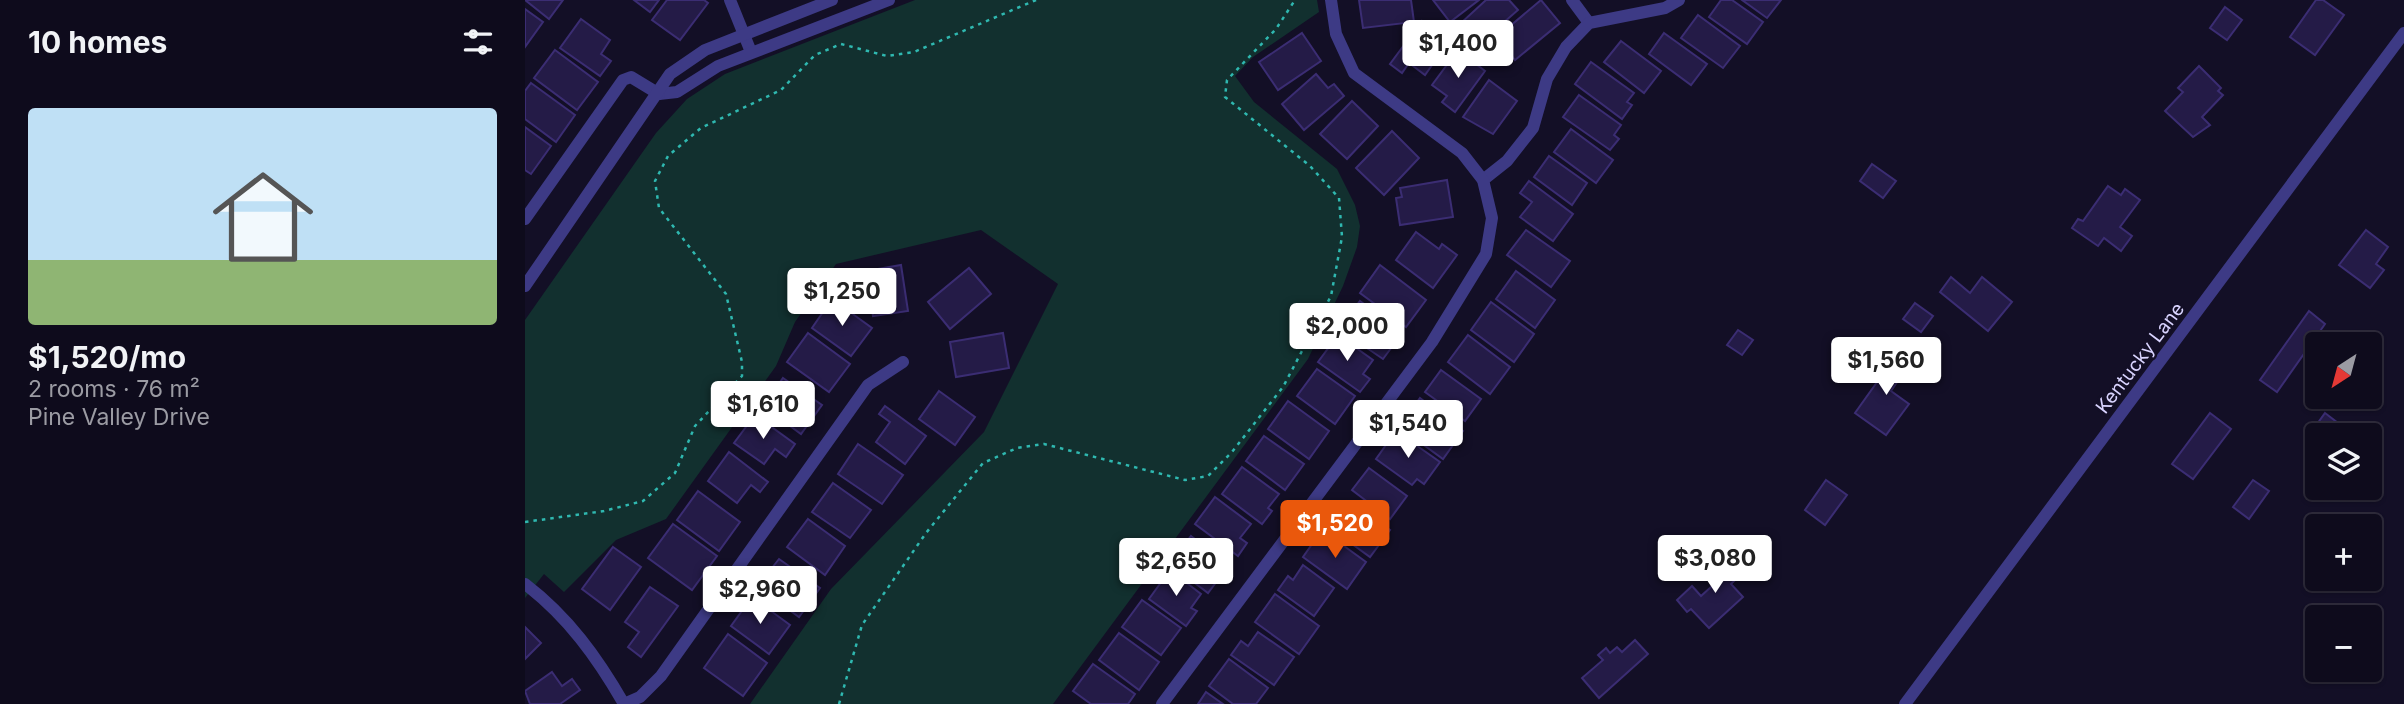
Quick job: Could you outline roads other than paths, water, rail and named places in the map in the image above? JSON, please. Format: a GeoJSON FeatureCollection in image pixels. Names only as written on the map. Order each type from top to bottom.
{"type":"FeatureCollection","features":[{"type":"Feature","properties":{"kind":"street"},"geometry":{"type":"LineString","coordinates":[[730,0],[751,52]]}},
{"type":"Feature","properties":{"kind":"street"},"geometry":{"type":"LineString","coordinates":[[525,286],[659,94],[663,81],[682,64],[745,33],[832,0]]}},
{"type":"Feature","properties":{"kind":"street"},"geometry":{"type":"LineString","coordinates":[[525,219],[623,80],[631,77],[638,79],[659,94],[677,92],[704,73],[751,52],[889,0]]}},
{"type":"Feature","properties":{"kind":"street"},"geometry":{"type":"LineString","coordinates":[[1162,704],[1432,342],[1486,254],[1492,218],[1483,180],[1462,153],[1354,73],[1336,34],[1331,0]]}},
{"type":"Feature","properties":{"kind":"street"},"geometry":{"type":"LineString","coordinates":[[1572,0],[1589,23]]}},
{"type":"Feature","properties":{"kind":"street"},"geometry":{"type":"LineString","coordinates":[[1483,180],[1507,160],[1533,128],[1547,79],[1566,47],[1589,23],[1665,8],[1679,0]]}},
{"type":"Feature","properties":{"kind":"street","name":"Kentucky Lane"},"geometry":{"type":"LineString","coordinates":[[1905,704],[2404,33]]}},
{"type":"Feature","properties":{"kind":"street"},"geometry":{"type":"LineString","coordinates":[[525,584],[580,636],[600,661],[624,704],[640,697],[661,676],[868,385],[903,362]]}}]}
